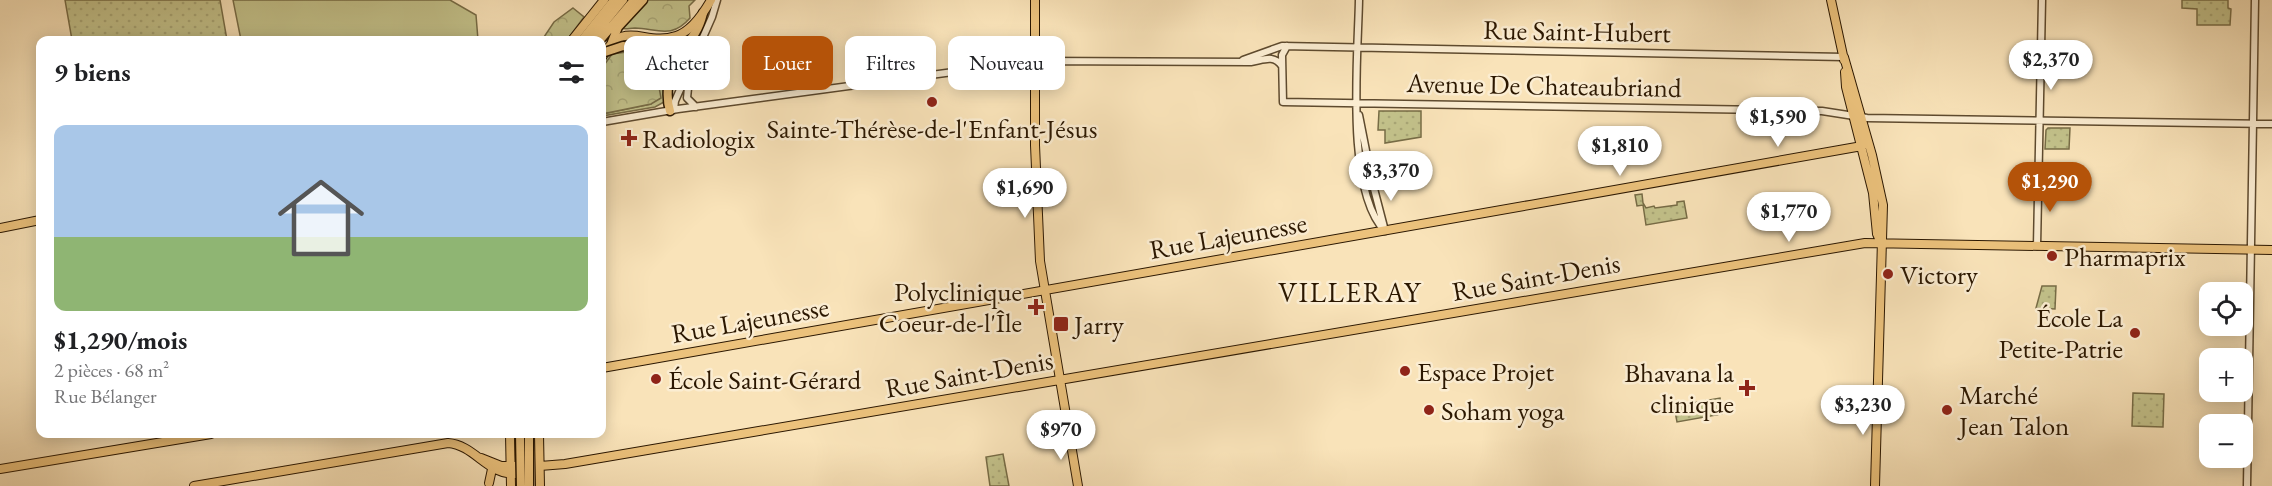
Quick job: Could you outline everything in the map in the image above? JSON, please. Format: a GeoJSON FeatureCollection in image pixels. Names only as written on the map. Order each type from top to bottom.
{"type":"FeatureCollection","features":[{"type":"Feature","properties":{"kind":"highway"},"geometry":{"type":"LineString","coordinates":[[585,36],[614,0]]}},
{"type":"Feature","properties":{"kind":"highway"},"geometry":{"type":"LineString","coordinates":[[593,36],[623,0]]}},
{"type":"Feature","properties":{"kind":"highway"},"geometry":{"type":"LineString","coordinates":[[603,36],[634,0]]}},
{"type":"Feature","properties":{"kind":"highway"},"geometry":{"type":"LineString","coordinates":[[612,42],[616,30],[643,0]]}},
{"type":"Feature","properties":{"kind":"highway"},"geometry":{"type":"LineString","coordinates":[[693,36],[700,26],[703,13]]}},
{"type":"Feature","properties":{"kind":"highway"},"geometry":{"type":"LineString","coordinates":[[606,52],[613,47],[624,45]]}},
{"type":"Feature","properties":{"kind":"highway"},"geometry":{"type":"LineString","coordinates":[[668,90],[668,102],[672,110]]}},
{"type":"Feature","properties":{"kind":"highway"},"geometry":{"type":"LineString","coordinates":[[520,438],[521,486]]}},
{"type":"Feature","properties":{"kind":"highway"},"geometry":{"type":"LineString","coordinates":[[528,438],[529,486]]}},
{"type":"Feature","properties":{"kind":"main road"},"geometry":{"type":"LineString","coordinates":[[575,36],[604,0]]}},
{"type":"Feature","properties":{"kind":"main road"},"geometry":{"type":"LineString","coordinates":[[606,50],[612,42],[629,34],[661,38],[675,36],[686,30],[703,13],[711,0]]}},
{"type":"Feature","properties":{"kind":"main road"},"geometry":{"type":"LineString","coordinates":[[1035,0],[1035,36]]}},
{"type":"Feature","properties":{"kind":"main road"},"geometry":{"type":"LineString","coordinates":[[1831,0],[1844,57],[1846,87],[1858,116],[1882,203],[1883,236],[1875,486]]}},
{"type":"Feature","properties":{"kind":"main road"},"geometry":{"type":"LineString","coordinates":[[1035,90],[1038,242],[1078,486]]}},
{"type":"Feature","properties":{"kind":"main road"},"geometry":{"type":"LineString","coordinates":[[1858,116],[1862,146],[1874,197],[1877,234],[1881,243]]}},
{"type":"Feature","properties":{"kind":"main road","name":"Rue Lajeunesse"},"geometry":{"type":"LineString","coordinates":[[606,367],[1862,146]]}},
{"type":"Feature","properties":{"kind":"main road"},"geometry":{"type":"LineString","coordinates":[[0,228],[36,221]]}},
{"type":"Feature","properties":{"kind":"main road","name":"Rue Saint-Denis"},"geometry":{"type":"LineString","coordinates":[[537,466],[566,464],[1849,245],[1881,243],[2272,249]]}},
{"type":"Feature","properties":{"kind":"main road"},"geometry":{"type":"LineString","coordinates":[[0,469],[187,438]]}},
{"type":"Feature","properties":{"kind":"main road"},"geometry":{"type":"LineString","coordinates":[[510,438],[514,470],[511,486]]}},
{"type":"Feature","properties":{"kind":"main road"},"geometry":{"type":"LineString","coordinates":[[539,438],[537,466],[540,486]]}},
{"type":"Feature","properties":{"kind":"main road"},"geometry":{"type":"LineString","coordinates":[[194,486],[445,443],[458,445],[492,469],[514,470]]}},
{"type":"Feature","properties":{"kind":"main road"},"geometry":{"type":"LineString","coordinates":[[474,455],[514,470]]}},
{"type":"Feature","properties":{"kind":"main road"},"geometry":{"type":"LineString","coordinates":[[489,483],[492,469]]}},
{"type":"Feature","properties":{"kind":"street"},"geometry":{"type":"LineString","coordinates":[[702,36],[717,0]]}},
{"type":"Feature","properties":{"kind":"street"},"geometry":{"type":"LineString","coordinates":[[1359,0],[1357,138],[1366,199],[1372,215],[1385,231]]}},
{"type":"Feature","properties":{"kind":"street"},"geometry":{"type":"LineString","coordinates":[[2037,246],[2042,0]]}},
{"type":"Feature","properties":{"kind":"street"},"geometry":{"type":"LineString","coordinates":[[2247,486],[2255,0]]}},
{"type":"Feature","properties":{"kind":"street"},"geometry":{"type":"LineString","coordinates":[[1282,67],[1282,55],[1287,46]]}},
{"type":"Feature","properties":{"kind":"street","name":"Rue Saint-Hubert"},"geometry":{"type":"LineString","coordinates":[[1240,61],[1277,47],[1287,46],[1844,57]]}},
{"type":"Feature","properties":{"kind":"street","name":"Rue Saint-Hubert"},"geometry":{"type":"LineString","coordinates":[[1065,61],[1251,62],[1272,58],[1277,60],[1282,67]]}},
{"type":"Feature","properties":{"kind":"street","name":"Avenue De Chateaubriand"},"geometry":{"type":"LineString","coordinates":[[1282,67],[1283,102],[1822,111],[1858,116],[2272,124]]}},
{"type":"Feature","properties":{"kind":"street","name":"Rue Saint-Hubert"},"geometry":{"type":"LineString","coordinates":[[606,121],[672,110],[948,73]]}},
{"type":"Feature","properties":{"kind":"street"},"geometry":{"type":"LineString","coordinates":[[672,110],[680,90]]}},
{"type":"Feature","properties":{"kind":"street"},"geometry":{"type":"LineString","coordinates":[[687,90],[690,102],[696,107]]}},
{"type":"Feature","properties":{"kind":"street"},"geometry":{"type":"LineString","coordinates":[[1357,103],[1372,181],[1385,231]]}},
{"type":"Feature","properties":{"kind":"green space"},"geometry":{"type":"Polygon","coordinates":[[[65,0],[220,0],[226,36],[71,36],[65,0]]]}},
{"type":"Feature","properties":{"kind":"green space"},"geometry":{"type":"Polygon","coordinates":[[[233,0],[450,0],[476,15],[478,36],[240,36],[233,0]]]}},
{"type":"Feature","properties":{"kind":"green space"},"geometry":{"type":"Polygon","coordinates":[[[647,0],[695,0],[689,6],[690,18],[677,29],[664,31],[620,28],[647,0]]]}},
{"type":"Feature","properties":{"kind":"green space"},"geometry":{"type":"Polygon","coordinates":[[[2182,0],[2228,0],[2228,8],[2231,9],[2230,25],[2197,25],[2197,9],[2182,8],[2182,0]]]}},
{"type":"Feature","properties":{"kind":"green space"},"geometry":{"type":"Polygon","coordinates":[[[573,8],[584,17],[570,36],[545,36],[554,22],[573,8]]]}},
{"type":"Feature","properties":{"kind":"green space"},"geometry":{"type":"Polygon","coordinates":[[[616,49],[624,50],[624,62],[606,67],[608,53],[616,49]]]}},
{"type":"Feature","properties":{"kind":"green space"},"geometry":{"type":"Polygon","coordinates":[[[624,52],[624,90],[660,90],[661,98],[651,104],[606,113],[606,62],[612,54],[624,52]]]}},
{"type":"Feature","properties":{"kind":"green space"},"geometry":{"type":"Polygon","coordinates":[[[657,90],[665,90],[664,102],[655,107],[606,115],[606,113],[651,104],[657,90]]]}},
{"type":"Feature","properties":{"kind":"green space"},"geometry":{"type":"Polygon","coordinates":[[[1379,111],[1421,111],[1421,137],[1385,143],[1385,130],[1378,130],[1379,111]]]}},
{"type":"Feature","properties":{"kind":"green space"},"geometry":{"type":"Polygon","coordinates":[[[2048,128],[2070,128],[2069,149],[2045,149],[2048,128]]]}},
{"type":"Feature","properties":{"kind":"green space"},"geometry":{"type":"Polygon","coordinates":[[[1642,194],[1646,208],[1677,205],[1677,202],[1684,201],[1687,218],[1646,225],[1643,205],[1637,206],[1635,195],[1642,194]]]}},
{"type":"Feature","properties":{"kind":"green space"},"geometry":{"type":"Polygon","coordinates":[[[2042,286],[2056,286],[2055,309],[2036,308],[2042,286]]]}},
{"type":"Feature","properties":{"kind":"green space"},"geometry":{"type":"Polygon","coordinates":[[[2133,393],[2164,394],[2163,427],[2132,426],[2133,393]]]}},
{"type":"Feature","properties":{"kind":"green space"},"geometry":{"type":"Polygon","coordinates":[[[1720,398],[1722,414],[1677,422],[1674,406],[1720,398]]]}},
{"type":"Feature","properties":{"kind":"green space"},"geometry":{"type":"Polygon","coordinates":[[[1003,454],[1009,486],[990,486],[986,457],[1003,454]]]}},
{"type":"Feature","properties":{"kind":"place","name":"Sainte-Thérèse-de-l'Enfant-Jésus"},"geometry":{"type":"Point","coordinates":[932,102]}},
{"type":"Feature","properties":{"kind":"place","name":"Radiologix"},"geometry":{"type":"Point","coordinates":[629,138]}},
{"type":"Feature","properties":{"kind":"place","name":"Pharmaprix"},"geometry":{"type":"Point","coordinates":[2052,256]}},
{"type":"Feature","properties":{"kind":"place","name":"Victory"},"geometry":{"type":"Point","coordinates":[1888,274]}},
{"type":"Feature","properties":{"kind":"place","name":"Polyclinique Coeur-de-l'Île"},"geometry":{"type":"Point","coordinates":[1036,307]}},
{"type":"Feature","properties":{"kind":"place","name":"Jarry"},"geometry":{"type":"Point","coordinates":[1061,324]}},
{"type":"Feature","properties":{"kind":"place","name":"École La Petite-Patrie"},"geometry":{"type":"Point","coordinates":[2135,333]}},
{"type":"Feature","properties":{"kind":"place","name":"Espace Projet"},"geometry":{"type":"Point","coordinates":[1405,371]}},
{"type":"Feature","properties":{"kind":"place","name":"École Saint-Gérard"},"geometry":{"type":"Point","coordinates":[656,379]}},
{"type":"Feature","properties":{"kind":"place","name":"Bhavana la clinique"},"geometry":{"type":"Point","coordinates":[1747,388]}},
{"type":"Feature","properties":{"kind":"place","name":"Soham yoga"},"geometry":{"type":"Point","coordinates":[1429,410]}},
{"type":"Feature","properties":{"kind":"place","name":"Marché Jean Talon"},"geometry":{"type":"Point","coordinates":[1947,410]}},
{"type":"Feature","properties":{"kind":"district","name":"VILLERAY"},"geometry":{"type":"Point","coordinates":[1350,292]}}]}
